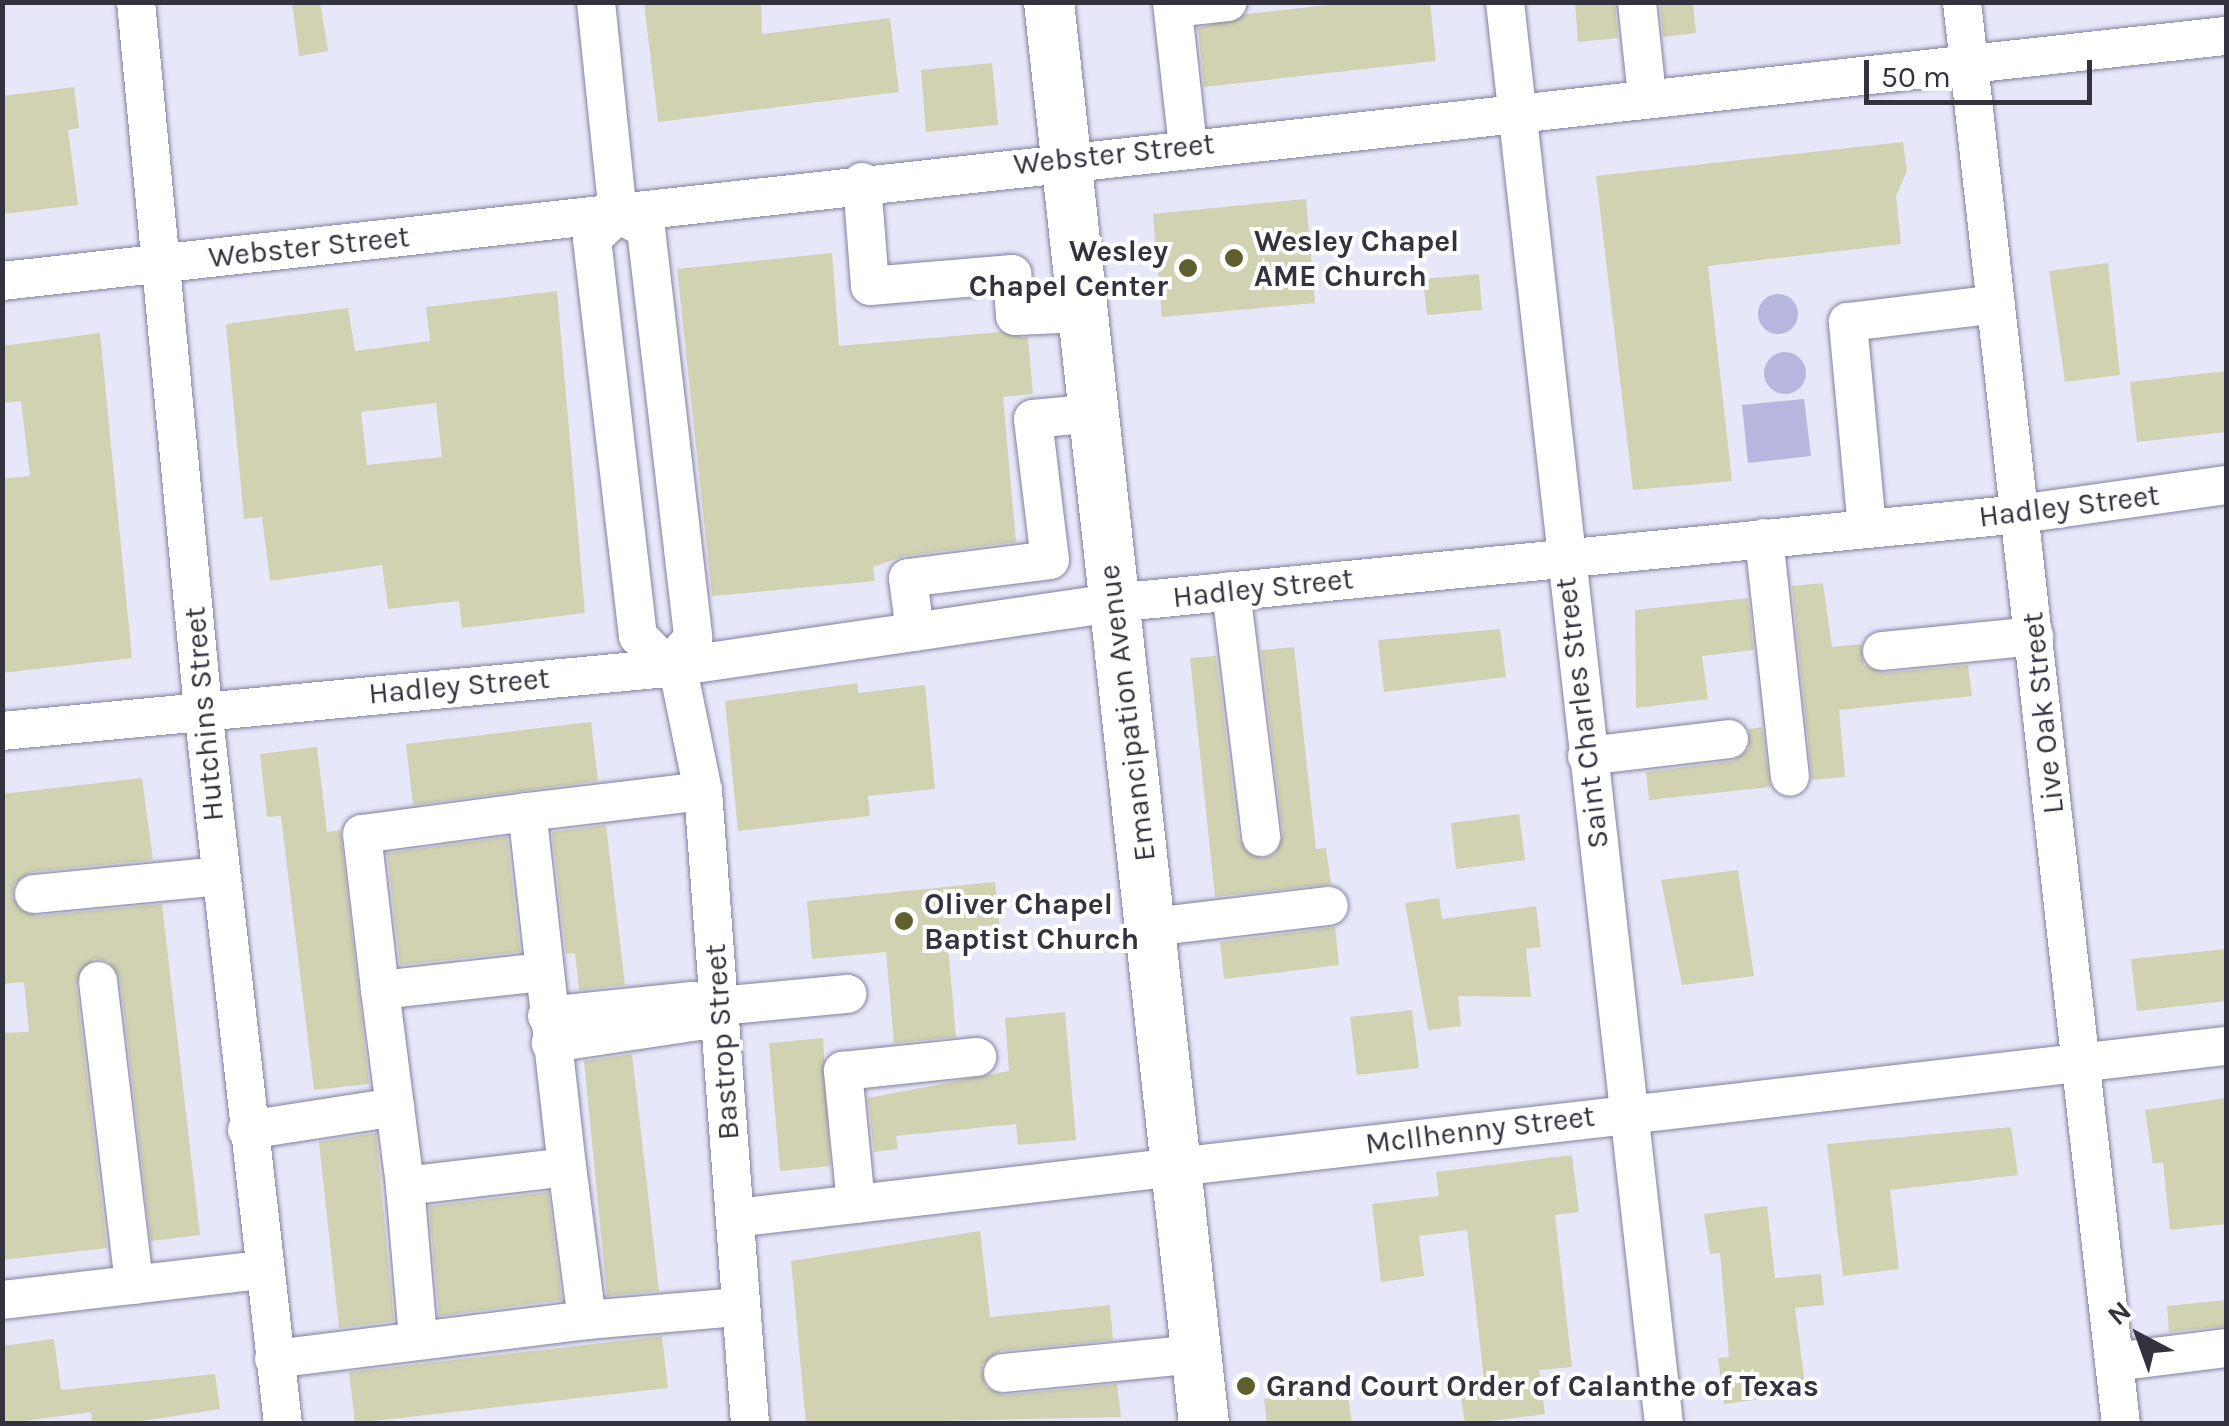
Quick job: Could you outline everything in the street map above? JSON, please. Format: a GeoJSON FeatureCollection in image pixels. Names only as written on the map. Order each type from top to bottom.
{"type":"FeatureCollection","features":[{"type":"Feature","properties":{"kind":"main road","name":"Emancipation Avenue"},"geometry":{"type":"LineString","coordinates":[[1050,2],[1113,604],[1180,1166],[1204,1424]]}},
{"type":"Feature","properties":{"kind":"street","name":"Hutchins Street"},"geometry":{"type":"LineString","coordinates":[[136,2],[165,263],[220,876],[262,1270],[283,1424]]}},
{"type":"Feature","properties":{"kind":"street"},"geometry":{"type":"LineString","coordinates":[[596,2],[618,214],[646,229],[693,638],[667,668]]}},
{"type":"Feature","properties":{"kind":"street"},"geometry":{"type":"LineString","coordinates":[[1188,146],[1172,5],[1228,2]]}},
{"type":"Feature","properties":{"kind":"street","name":"Saint Charles Street"},"geometry":{"type":"LineString","coordinates":[[1505,2],[1562,557],[1664,1424]]}},
{"type":"Feature","properties":{"kind":"street"},"geometry":{"type":"LineString","coordinates":[[1637,2],[1647,96]]}},
{"type":"Feature","properties":{"kind":"street","name":"Live Oak Street"},"geometry":{"type":"LineString","coordinates":[[1962,2],[2121,1424]]}},
{"type":"Feature","properties":{"kind":"street","name":"Webster Street"},"geometry":{"type":"LineString","coordinates":[[2,281],[618,214],[1069,159],[2226,36]]}},
{"type":"Feature","properties":{"kind":"street"},"geometry":{"type":"LineString","coordinates":[[862,182],[870,286],[1012,274],[1015,316],[1084,313]]}},
{"type":"Feature","properties":{"kind":"street","name":"Bastrop Street"},"geometry":{"type":"LineString","coordinates":[[618,214],[592,239],[638,636],[680,679],[703,791],[750,1424]]}},
{"type":"Feature","properties":{"kind":"street"},"geometry":{"type":"LineString","coordinates":[[1867,528],[1848,322],[1996,304]]}},
{"type":"Feature","properties":{"kind":"street"},"geometry":{"type":"LineString","coordinates":[[914,632],[908,578],[1050,560],[1033,419],[1094,413]]}},
{"type":"Feature","properties":{"kind":"street","name":"Hadley Street"},"geometry":{"type":"LineString","coordinates":[[2,731],[203,708],[667,668],[1113,604],[2020,514],[2226,485]]}},
{"type":"Feature","properties":{"kind":"street"},"geometry":{"type":"LineString","coordinates":[[1764,538],[1790,777]]}},
{"type":"Feature","properties":{"kind":"street"},"geometry":{"type":"LineString","coordinates":[[1232,591],[1261,837]]}},
{"type":"Feature","properties":{"kind":"street"},"geometry":{"type":"LineString","coordinates":[[1882,651],[2034,636]]}},
{"type":"Feature","properties":{"kind":"street"},"geometry":{"type":"LineString","coordinates":[[1587,756],[1729,739]]}},
{"type":"Feature","properties":{"kind":"street"},"geometry":{"type":"LineString","coordinates":[[418,1338],[405,1186],[362,834],[703,791]]}},
{"type":"Feature","properties":{"kind":"street"},"geometry":{"type":"LineString","coordinates":[[527,812],[549,1030],[587,1320]]}},
{"type":"Feature","properties":{"kind":"street"},"geometry":{"type":"LineString","coordinates":[[34,894],[220,876]]}},
{"type":"Feature","properties":{"kind":"street"},"geometry":{"type":"LineString","coordinates":[[1152,927],[1329,906]]}},
{"type":"Feature","properties":{"kind":"street"},"geometry":{"type":"LineString","coordinates":[[380,990],[543,972]]}},
{"type":"Feature","properties":{"kind":"street"},"geometry":{"type":"LineString","coordinates":[[98,981],[134,1285]]}},
{"type":"Feature","properties":{"kind":"street"},"geometry":{"type":"LineString","coordinates":[[549,1030],[699,1021],[720,1006],[847,994]]}},
{"type":"Feature","properties":{"kind":"street","name":"McIlhenny Street"},"geometry":{"type":"LineString","coordinates":[[735,1218],[2082,1058],[2226,1046]]}},
{"type":"Feature","properties":{"kind":"street"},"geometry":{"type":"LineString","coordinates":[[856,1204],[843,1071],[977,1057]]}},
{"type":"Feature","properties":{"kind":"street"},"geometry":{"type":"LineString","coordinates":[[247,1130],[395,1107]]}},
{"type":"Feature","properties":{"kind":"street"},"geometry":{"type":"LineString","coordinates":[[405,1186],[567,1166]]}},
{"type":"Feature","properties":{"kind":"street"},"geometry":{"type":"LineString","coordinates":[[2,1300],[262,1270]]}},
{"type":"Feature","properties":{"kind":"street"},"geometry":{"type":"LineString","coordinates":[[274,1359],[418,1338],[739,1306]]}},
{"type":"Feature","properties":{"kind":"street"},"geometry":{"type":"LineString","coordinates":[[2114,1362],[2226,1348]]}},
{"type":"Feature","properties":{"kind":"street"},"geometry":{"type":"LineString","coordinates":[[1002,1373],[1198,1354]]}},
{"type":"Feature","properties":{"kind":"shaded area"},"geometry":{"type":"Polygon","coordinates":[[[1778,294],[1792,300],[1798,314],[1792,328],[1778,334],[1764,328],[1758,314],[1764,300],[1778,294]]]}},
{"type":"Feature","properties":{"kind":"shaded area"},"geometry":{"type":"Polygon","coordinates":[[[1785,352],[1800,358],[1806,373],[1800,388],[1785,394],[1770,388],[1764,373],[1770,358],[1785,352]]]}},
{"type":"Feature","properties":{"kind":"shaded area"},"geometry":{"type":"Polygon","coordinates":[[[1804,399],[1811,456],[1748,463],[1742,405],[1804,399]]]}},
{"type":"Feature","properties":{"kind":"building"},"geometry":{"type":"Polygon","coordinates":[[[292,2],[320,2],[328,51],[299,56],[292,2]]]}},
{"type":"Feature","properties":{"kind":"building"},"geometry":{"type":"Polygon","coordinates":[[[644,2],[761,2],[762,34],[890,18],[899,92],[658,122],[644,2]]]}},
{"type":"Feature","properties":{"kind":"building"},"geometry":{"type":"Polygon","coordinates":[[[1355,2],[1430,2],[1436,61],[1204,87],[1198,28],[1247,14],[1355,2]]]}},
{"type":"Feature","properties":{"kind":"building"},"geometry":{"type":"Polygon","coordinates":[[[1575,2],[1615,2],[1618,38],[1578,42],[1575,2]]]}},
{"type":"Feature","properties":{"kind":"building"},"geometry":{"type":"Polygon","coordinates":[[[1660,2],[1693,2],[1696,33],[1663,37],[1660,2]]]}},
{"type":"Feature","properties":{"kind":"building"},"geometry":{"type":"Polygon","coordinates":[[[992,63],[998,125],[926,132],[921,70],[992,63]]]}},
{"type":"Feature","properties":{"kind":"building"},"geometry":{"type":"Polygon","coordinates":[[[74,87],[79,128],[68,130],[78,205],[2,214],[2,96],[74,87]]]}},
{"type":"Feature","properties":{"kind":"building"},"geometry":{"type":"Polygon","coordinates":[[[1903,142],[1907,171],[1896,196],[1901,244],[1708,266],[1732,481],[1633,490],[1596,176],[1903,142]]]}},
{"type":"Feature","properties":{"kind":"building","name":"Wesley Chapel AME Church"},"geometry":{"type":"Polygon","coordinates":[[[1306,199],[1315,303],[1162,317],[1153,214],[1306,199]]]}},
{"type":"Feature","properties":{"kind":"building"},"geometry":{"type":"Polygon","coordinates":[[[832,253],[839,346],[1000,332],[1028,338],[1033,394],[1003,397],[1016,542],[904,556],[873,567],[875,581],[712,596],[677,269],[832,253]]]}},
{"type":"Feature","properties":{"kind":"building"},"geometry":{"type":"Polygon","coordinates":[[[2108,263],[2120,375],[2065,382],[2049,271],[2108,263]]]}},
{"type":"Feature","properties":{"kind":"building"},"geometry":{"type":"Polygon","coordinates":[[[1479,274],[1482,310],[1427,315],[1423,279],[1479,274]]]}},
{"type":"Feature","properties":{"kind":"building"},"geometry":{"type":"Polygon","coordinates":[[[557,291],[585,613],[462,628],[459,601],[388,609],[382,565],[270,581],[262,517],[244,519],[226,324],[348,308],[355,351],[430,341],[426,307],[557,291]],[[436,403],[361,412],[367,465],[442,457],[436,403]]]}},
{"type":"Feature","properties":{"kind":"building"},"geometry":{"type":"Polygon","coordinates":[[[100,333],[132,658],[2,673],[2,479],[30,476],[21,401],[2,403],[2,346],[100,333]]]}},
{"type":"Feature","properties":{"kind":"building"},"geometry":{"type":"Polygon","coordinates":[[[2226,371],[2226,432],[2137,442],[2130,382],[2226,371]]]}},
{"type":"Feature","properties":{"kind":"building"},"geometry":{"type":"Polygon","coordinates":[[[1823,583],[1832,647],[1861,644],[1864,665],[1883,673],[1968,665],[1972,696],[1839,710],[1845,777],[1812,780],[1792,586],[1823,583]]]}},
{"type":"Feature","properties":{"kind":"building"},"geometry":{"type":"Polygon","coordinates":[[[1748,598],[1754,650],[1702,656],[1708,699],[1636,708],[1635,610],[1748,598]]]}},
{"type":"Feature","properties":{"kind":"building"},"geometry":{"type":"Polygon","coordinates":[[[1500,629],[1506,677],[1384,692],[1378,640],[1500,629]]]}},
{"type":"Feature","properties":{"kind":"building"},"geometry":{"type":"Polygon","coordinates":[[[1294,647],[1316,849],[1326,848],[1331,884],[1215,897],[1190,658],[1216,656],[1239,840],[1263,859],[1275,854],[1283,834],[1261,650],[1294,647]]]}},
{"type":"Feature","properties":{"kind":"building"},"geometry":{"type":"Polygon","coordinates":[[[858,683],[858,693],[925,685],[935,789],[868,796],[870,816],[738,831],[725,701],[858,683]]]}},
{"type":"Feature","properties":{"kind":"building"},"geometry":{"type":"Polygon","coordinates":[[[591,722],[598,781],[413,805],[406,744],[591,722]]]}},
{"type":"Feature","properties":{"kind":"building"},"geometry":{"type":"Polygon","coordinates":[[[1762,727],[1770,787],[1649,800],[1646,772],[1733,761],[1749,749],[1749,729],[1762,727]]]}},
{"type":"Feature","properties":{"kind":"building"},"geometry":{"type":"Polygon","coordinates":[[[317,747],[327,832],[340,830],[369,1084],[314,1090],[281,816],[267,817],[260,754],[317,747]]]}},
{"type":"Feature","properties":{"kind":"building"},"geometry":{"type":"Polygon","coordinates":[[[142,778],[153,860],[31,872],[14,884],[12,897],[36,916],[162,904],[200,1235],[151,1241],[120,978],[108,961],[94,959],[76,984],[107,1248],[2,1260],[2,1033],[29,1032],[24,982],[2,984],[2,794],[142,778]]]}},
{"type":"Feature","properties":{"kind":"building"},"geometry":{"type":"Polygon","coordinates":[[[1519,814],[1525,860],[1456,869],[1451,823],[1519,814]]]}},
{"type":"Feature","properties":{"kind":"building"},"geometry":{"type":"Polygon","coordinates":[[[606,825],[625,985],[579,990],[575,953],[566,954],[552,832],[606,825]]]}},
{"type":"Feature","properties":{"kind":"building"},"geometry":{"type":"Polygon","coordinates":[[[507,837],[520,952],[400,965],[387,853],[507,837]]]}},
{"type":"Feature","properties":{"kind":"building"},"geometry":{"type":"Polygon","coordinates":[[[1738,870],[1754,976],[1682,985],[1661,880],[1738,870]]]}},
{"type":"Feature","properties":{"kind":"building","name":"Oliver Chapel Baptist Church"},"geometry":{"type":"Polygon","coordinates":[[[995,882],[1001,941],[948,946],[956,1037],[894,1043],[886,952],[812,959],[807,901],[995,882]]]}},
{"type":"Feature","properties":{"kind":"building"},"geometry":{"type":"Polygon","coordinates":[[[1439,898],[1442,919],[1536,906],[1541,947],[1526,949],[1531,997],[1458,996],[1461,1026],[1428,1030],[1405,903],[1439,898]]]}},
{"type":"Feature","properties":{"kind":"building"},"geometry":{"type":"Polygon","coordinates":[[[1335,927],[1339,965],[1224,979],[1220,942],[1335,927]]]}},
{"type":"Feature","properties":{"kind":"building"},"geometry":{"type":"Polygon","coordinates":[[[2226,949],[2226,1001],[2137,1011],[2131,959],[2226,949]]]}},
{"type":"Feature","properties":{"kind":"building"},"geometry":{"type":"Polygon","coordinates":[[[1412,1010],[1419,1068],[1357,1075],[1350,1017],[1412,1010]]]}},
{"type":"Feature","properties":{"kind":"building"},"geometry":{"type":"Polygon","coordinates":[[[1065,1012],[1076,1140],[1018,1145],[1016,1124],[896,1136],[898,1149],[874,1152],[868,1098],[1009,1071],[1005,1018],[1065,1012]]]}},
{"type":"Feature","properties":{"kind":"building"},"geometry":{"type":"Polygon","coordinates":[[[823,1038],[830,1166],[780,1171],[769,1043],[823,1038]]]}},
{"type":"Feature","properties":{"kind":"building"},"geometry":{"type":"Polygon","coordinates":[[[632,1054],[659,1291],[607,1296],[584,1061],[632,1054]]]}},
{"type":"Feature","properties":{"kind":"building"},"geometry":{"type":"Polygon","coordinates":[[[2226,1098],[2226,1224],[2170,1230],[2163,1162],[2153,1164],[2145,1110],[2226,1098]]]}},
{"type":"Feature","properties":{"kind":"building"},"geometry":{"type":"Polygon","coordinates":[[[2011,1127],[2018,1175],[1890,1190],[1899,1269],[1843,1276],[1827,1144],[2011,1127]]]}},
{"type":"Feature","properties":{"kind":"building"},"geometry":{"type":"Polygon","coordinates":[[[376,1133],[394,1321],[339,1328],[319,1142],[376,1133]]]}},
{"type":"Feature","properties":{"kind":"building"},"geometry":{"type":"Polygon","coordinates":[[[1572,1155],[1579,1212],[1555,1215],[1572,1367],[1539,1370],[1545,1414],[1465,1424],[1459,1384],[1484,1380],[1467,1230],[1419,1236],[1424,1276],[1381,1282],[1372,1204],[1439,1196],[1436,1172],[1572,1155]]]}},
{"type":"Feature","properties":{"kind":"building"},"geometry":{"type":"Polygon","coordinates":[[[548,1192],[562,1300],[439,1316],[429,1206],[548,1192]]]}},
{"type":"Feature","properties":{"kind":"building"},"geometry":{"type":"Polygon","coordinates":[[[1767,1206],[1775,1278],[1821,1274],[1824,1305],[1795,1308],[1806,1393],[1724,1404],[1718,1358],[1729,1357],[1720,1253],[1710,1254],[1704,1214],[1767,1206]]]}},
{"type":"Feature","properties":{"kind":"building"},"geometry":{"type":"Polygon","coordinates":[[[980,1231],[990,1317],[1110,1305],[1113,1340],[1000,1351],[982,1365],[985,1387],[1005,1395],[1117,1384],[1121,1417],[806,1424],[791,1261],[980,1231]]]}},
{"type":"Feature","properties":{"kind":"building"},"geometry":{"type":"Polygon","coordinates":[[[2226,1300],[2226,1326],[2169,1332],[2167,1306],[2226,1300]]]}},
{"type":"Feature","properties":{"kind":"building"},"geometry":{"type":"Polygon","coordinates":[[[662,1336],[668,1388],[355,1423],[349,1372],[662,1336]]]}},
{"type":"Feature","properties":{"kind":"building"},"geometry":{"type":"Polygon","coordinates":[[[54,1339],[61,1390],[215,1374],[220,1409],[122,1424],[92,1424],[91,1412],[2,1424],[2,1346],[54,1339]]]}},
{"type":"Feature","properties":{"kind":"building"},"geometry":{"type":"Polygon","coordinates":[[[1347,1388],[1352,1424],[1267,1424],[1264,1399],[1347,1388]]]}},
{"type":"Feature","properties":{"kind":"place","name":"Wesley Chapel AME Church"},"geometry":{"type":"Point","coordinates":[1234,258]}},
{"type":"Feature","properties":{"kind":"place","name":"Wesley Chapel Center"},"geometry":{"type":"Point","coordinates":[1188,268]}},
{"type":"Feature","properties":{"kind":"place","name":"Oliver Chapel Baptist Church"},"geometry":{"type":"Point","coordinates":[904,921]}},
{"type":"Feature","properties":{"kind":"place","name":"Grand Court Order of Calanthe of Texas"},"geometry":{"type":"Point","coordinates":[1246,1386]}}]}
